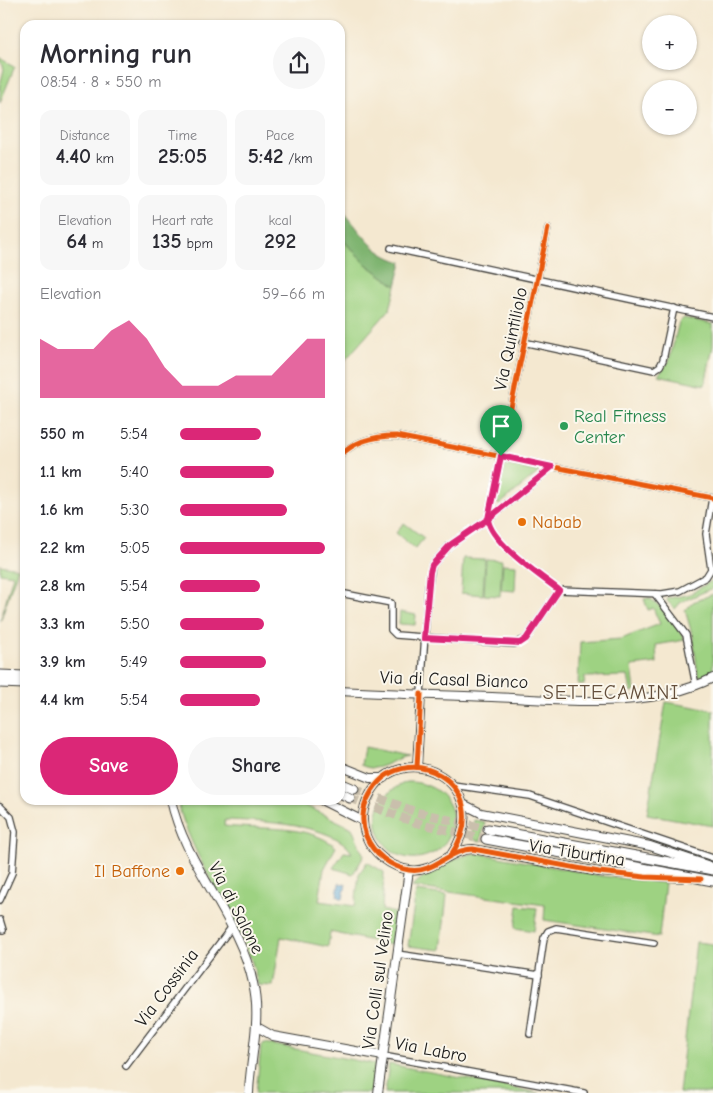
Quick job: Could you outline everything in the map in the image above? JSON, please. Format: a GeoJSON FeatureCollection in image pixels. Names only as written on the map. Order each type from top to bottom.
{"type":"FeatureCollection","features":[{"type":"Feature","properties":{"kind":"main road"},"geometry":{"type":"LineString","coordinates":[[0,675],[20,676]]}},
{"type":"Feature","properties":{"kind":"main road"},"geometry":{"type":"LineString","coordinates":[[0,683],[20,684]]}},
{"type":"Feature","properties":{"kind":"main road"},"geometry":{"type":"LineString","coordinates":[[345,787],[352,793],[345,793]]}},
{"type":"Feature","properties":{"kind":"main road","name":"Via Tiburtina"},"geometry":{"type":"LineString","coordinates":[[488,829],[713,868]]}},
{"type":"Feature","properties":{"kind":"main road","name":"Via Tiburtina"},"geometry":{"type":"LineString","coordinates":[[486,839],[713,881]]}},
{"type":"Feature","properties":{"kind":"street","name":"Via Quintiliolo"},"geometry":{"type":"LineString","coordinates":[[488,519],[548,228]]}},
{"type":"Feature","properties":{"kind":"street"},"geometry":{"type":"LineString","coordinates":[[391,248],[713,317]]}},
{"type":"Feature","properties":{"kind":"street"},"geometry":{"type":"LineString","coordinates":[[523,342],[654,370],[664,360],[674,308]]}},
{"type":"Feature","properties":{"kind":"street"},"geometry":{"type":"LineString","coordinates":[[345,452],[359,442],[376,437],[396,436],[712,498],[706,534],[711,566],[709,575],[677,592],[655,594],[559,590],[502,542],[490,529],[488,519]]}},
{"type":"Feature","properties":{"kind":"street"},"geometry":{"type":"LineString","coordinates":[[345,768],[370,778],[384,778],[404,769],[417,767],[426,609],[430,572],[434,563],[450,545],[488,519],[552,467]]}},
{"type":"Feature","properties":{"kind":"street"},"geometry":{"type":"LineString","coordinates":[[345,594],[387,602],[392,606],[392,633],[398,636],[520,643],[526,639],[559,590]]}},
{"type":"Feature","properties":{"kind":"street"},"geometry":{"type":"LineString","coordinates":[[655,594],[686,635],[696,686]]}},
{"type":"Feature","properties":{"kind":"street","name":"Via di Casal Bianco"},"geometry":{"type":"LineString","coordinates":[[345,691],[620,700],[660,696],[696,686],[713,678]]}},
{"type":"Feature","properties":{"kind":"street","name":"Via Tiburtina"},"geometry":{"type":"LineString","coordinates":[[417,767],[435,772],[453,785],[463,804],[464,829],[460,841],[451,855]]}},
{"type":"Feature","properties":{"kind":"street"},"geometry":{"type":"LineString","coordinates":[[384,778],[368,797],[363,821],[367,838],[376,852],[389,863],[409,870]]}},
{"type":"Feature","properties":{"kind":"street","name":"Via Tiburtina"},"geometry":{"type":"LineString","coordinates":[[453,785],[530,796],[713,858]]}},
{"type":"Feature","properties":{"kind":"street","name":"Via Tiburtina"},"geometry":{"type":"LineString","coordinates":[[463,804],[482,813],[650,846],[713,868]]}},
{"type":"Feature","properties":{"kind":"street","name":"Via di Salone"},"geometry":{"type":"LineString","coordinates":[[173,805],[184,838],[249,967],[256,1002],[257,1027],[249,1093]]}},
{"type":"Feature","properties":{"kind":"street"},"geometry":{"type":"LineString","coordinates":[[331,805],[363,821]]}},
{"type":"Feature","properties":{"kind":"street"},"geometry":{"type":"LineString","coordinates":[[0,806],[11,817],[15,832],[12,872],[0,900]]}},
{"type":"Feature","properties":{"kind":"street","name":"Via Tiburtina"},"geometry":{"type":"LineString","coordinates":[[409,870],[430,868],[461,850],[473,849],[611,874],[700,879]]}},
{"type":"Feature","properties":{"kind":"street","name":"Via Colli sul Velino"},"geometry":{"type":"LineString","coordinates":[[378,1093],[409,870]]}},
{"type":"Feature","properties":{"kind":"street"},"geometry":{"type":"LineString","coordinates":[[0,920],[2,930]]}},
{"type":"Feature","properties":{"kind":"street","name":"Via Cossinia"},"geometry":{"type":"LineString","coordinates":[[126,1066],[231,928]]}},
{"type":"Feature","properties":{"kind":"street"},"geometry":{"type":"LineString","coordinates":[[530,1034],[545,935],[553,928],[654,943]]}},
{"type":"Feature","properties":{"kind":"street"},"geometry":{"type":"LineString","coordinates":[[398,954],[539,975]]}},
{"type":"Feature","properties":{"kind":"street","name":"Via Labro"},"geometry":{"type":"LineString","coordinates":[[257,1027],[273,1036],[584,1093]]}},
{"type":"Feature","properties":{"kind":"street"},"geometry":{"type":"LineString","coordinates":[[255,1045],[260,1040],[273,1036]]}},
{"type":"Feature","properties":{"kind":"green space"},"geometry":{"type":"Polygon","coordinates":[[[0,58],[15,66],[0,103],[0,85],[4,69],[0,58]]]}},
{"type":"Feature","properties":{"kind":"green space"},"geometry":{"type":"Polygon","coordinates":[[[345,214],[374,247],[391,258],[402,262],[396,286],[366,264],[345,242],[345,214]]]}},
{"type":"Feature","properties":{"kind":"green space"},"geometry":{"type":"Polygon","coordinates":[[[345,242],[366,264],[396,286],[390,309],[345,360],[345,242]]]}},
{"type":"Feature","properties":{"kind":"green space"},"geometry":{"type":"Polygon","coordinates":[[[684,318],[713,324],[713,346],[705,385],[658,375],[669,361],[679,322],[684,318]]]}},
{"type":"Feature","properties":{"kind":"green space"},"geometry":{"type":"Polygon","coordinates":[[[504,465],[539,472],[499,505],[496,501],[504,465]]]}},
{"type":"Feature","properties":{"kind":"green space"},"geometry":{"type":"Polygon","coordinates":[[[404,523],[424,538],[415,549],[396,533],[404,523]]]}},
{"type":"Feature","properties":{"kind":"green space"},"geometry":{"type":"Polygon","coordinates":[[[463,558],[485,559],[483,595],[461,593],[463,558]]]}},
{"type":"Feature","properties":{"kind":"green space"},"geometry":{"type":"Polygon","coordinates":[[[486,559],[502,560],[500,596],[484,595],[486,559]]]}},
{"type":"Feature","properties":{"kind":"green space"},"geometry":{"type":"Polygon","coordinates":[[[503,564],[516,565],[515,591],[501,590],[503,564]]]}},
{"type":"Feature","properties":{"kind":"green space"},"geometry":{"type":"Polygon","coordinates":[[[0,565],[18,568],[0,622],[13,575],[0,573],[0,565]]]}},
{"type":"Feature","properties":{"kind":"green space"},"geometry":{"type":"Polygon","coordinates":[[[713,580],[713,588],[681,602],[675,609],[667,601],[668,598],[688,595],[713,580]]]}},
{"type":"Feature","properties":{"kind":"green space"},"geometry":{"type":"Polygon","coordinates":[[[713,594],[713,671],[701,677],[698,675],[693,637],[685,610],[693,602],[713,594]]]}},
{"type":"Feature","properties":{"kind":"green space"},"geometry":{"type":"Polygon","coordinates":[[[649,598],[670,617],[685,640],[656,645],[657,663],[632,666],[635,691],[631,692],[628,676],[585,677],[584,685],[578,685],[580,642],[621,639],[660,624],[653,608],[648,610],[644,599],[649,598]]]}},
{"type":"Feature","properties":{"kind":"green space"},"geometry":{"type":"Polygon","coordinates":[[[400,612],[416,615],[415,625],[399,624],[400,612]]]}},
{"type":"Feature","properties":{"kind":"green space"},"geometry":{"type":"Polygon","coordinates":[[[666,702],[713,710],[713,826],[647,814],[666,702]]]}},
{"type":"Feature","properties":{"kind":"green space"},"geometry":{"type":"Polygon","coordinates":[[[364,747],[407,756],[379,767],[367,767],[361,765],[364,747]]]}},
{"type":"Feature","properties":{"kind":"green space"},"geometry":{"type":"Polygon","coordinates":[[[407,782],[418,783],[437,790],[450,805],[452,814],[452,825],[449,836],[444,844],[434,853],[414,858],[400,855],[388,847],[380,835],[377,821],[379,806],[389,793],[407,782]]]}},
{"type":"Feature","properties":{"kind":"green space"},"geometry":{"type":"Polygon","coordinates":[[[178,805],[304,805],[352,828],[364,856],[353,874],[333,868],[344,852],[352,853],[343,843],[330,835],[294,826],[256,821],[225,820],[224,826],[297,831],[325,839],[336,847],[324,869],[319,901],[355,906],[359,874],[367,862],[384,872],[382,910],[396,913],[391,945],[330,932],[328,947],[281,937],[273,986],[258,985],[250,956],[200,859],[178,805]]]}},
{"type":"Feature","properties":{"kind":"green space"},"geometry":{"type":"Polygon","coordinates":[[[474,820],[485,822],[481,841],[471,839],[474,820]]]}},
{"type":"Feature","properties":{"kind":"green space"},"geometry":{"type":"Polygon","coordinates":[[[477,853],[602,876],[665,883],[659,937],[544,920],[545,905],[412,887],[424,876],[442,866],[461,857],[477,853]]]}},
{"type":"Feature","properties":{"kind":"green space"},"geometry":{"type":"Polygon","coordinates":[[[416,891],[447,895],[441,950],[408,946],[416,891]]]}},
{"type":"Feature","properties":{"kind":"green space"},"geometry":{"type":"Polygon","coordinates":[[[518,906],[537,908],[534,931],[515,928],[518,906]]]}},
{"type":"Feature","properties":{"kind":"green space"},"geometry":{"type":"Polygon","coordinates":[[[696,942],[713,944],[713,1093],[679,1093],[696,942]]]}},
{"type":"Feature","properties":{"kind":"green space"},"geometry":{"type":"Polygon","coordinates":[[[264,1043],[375,1064],[371,1093],[256,1093],[261,1047],[264,1043]]]}},
{"type":"Feature","properties":{"kind":"green space"},"geometry":{"type":"Polygon","coordinates":[[[389,1064],[539,1093],[385,1093],[389,1064]]]}},
{"type":"Feature","properties":{"kind":"water"},"geometry":{"type":"Polygon","coordinates":[[[339,883],[346,884],[343,899],[337,896],[339,883]]]}},
{"type":"Feature","properties":{"kind":"tunnel"},"geometry":{"type":"LineString","coordinates":[[354,789],[416,812],[488,829]]}},
{"type":"Feature","properties":{"kind":"tunnel"},"geometry":{"type":"LineString","coordinates":[[350,798],[414,822],[486,839]]}},
{"type":"Feature","properties":{"kind":"cycle path"},"geometry":{"type":"LineString","coordinates":[[548,228],[488,519],[491,528],[507,548],[559,590]]}},
{"type":"Feature","properties":{"kind":"cycle path"},"geometry":{"type":"LineString","coordinates":[[345,452],[352,446],[366,440],[396,436],[713,498]]}},
{"type":"Feature","properties":{"kind":"cycle path"},"geometry":{"type":"LineString","coordinates":[[417,767],[421,694]]}},
{"type":"Feature","properties":{"kind":"cycle path"},"geometry":{"type":"LineString","coordinates":[[451,855],[463,829],[463,807],[455,789],[440,775],[422,768],[402,769],[384,778],[369,796],[365,805],[363,826],[369,843],[378,854],[389,863],[402,868],[409,870],[426,868],[456,853],[473,849],[599,872],[645,877],[701,879]]}},
{"type":"Feature","properties":{"kind":"place","name":"Real Fitness Center"},"geometry":{"type":"Point","coordinates":[564,426]}},
{"type":"Feature","properties":{"kind":"place","name":"Nabab"},"geometry":{"type":"Point","coordinates":[522,522]}},
{"type":"Feature","properties":{"kind":"place","name":"Il Baffone"},"geometry":{"type":"Point","coordinates":[180,871]}},
{"type":"Feature","properties":{"kind":"district","name":"SETTECAMINI"},"geometry":{"type":"Point","coordinates":[611,692]}},
{"type":"Feature","properties":{"kind":"route"},"geometry":{"type":"LineString","coordinates":[[501,456],[488,519],[450,545],[438,557],[431,568],[424,638],[520,643],[526,639],[559,590],[502,542],[490,529],[488,523],[488,519],[552,467],[501,456]]}}]}
